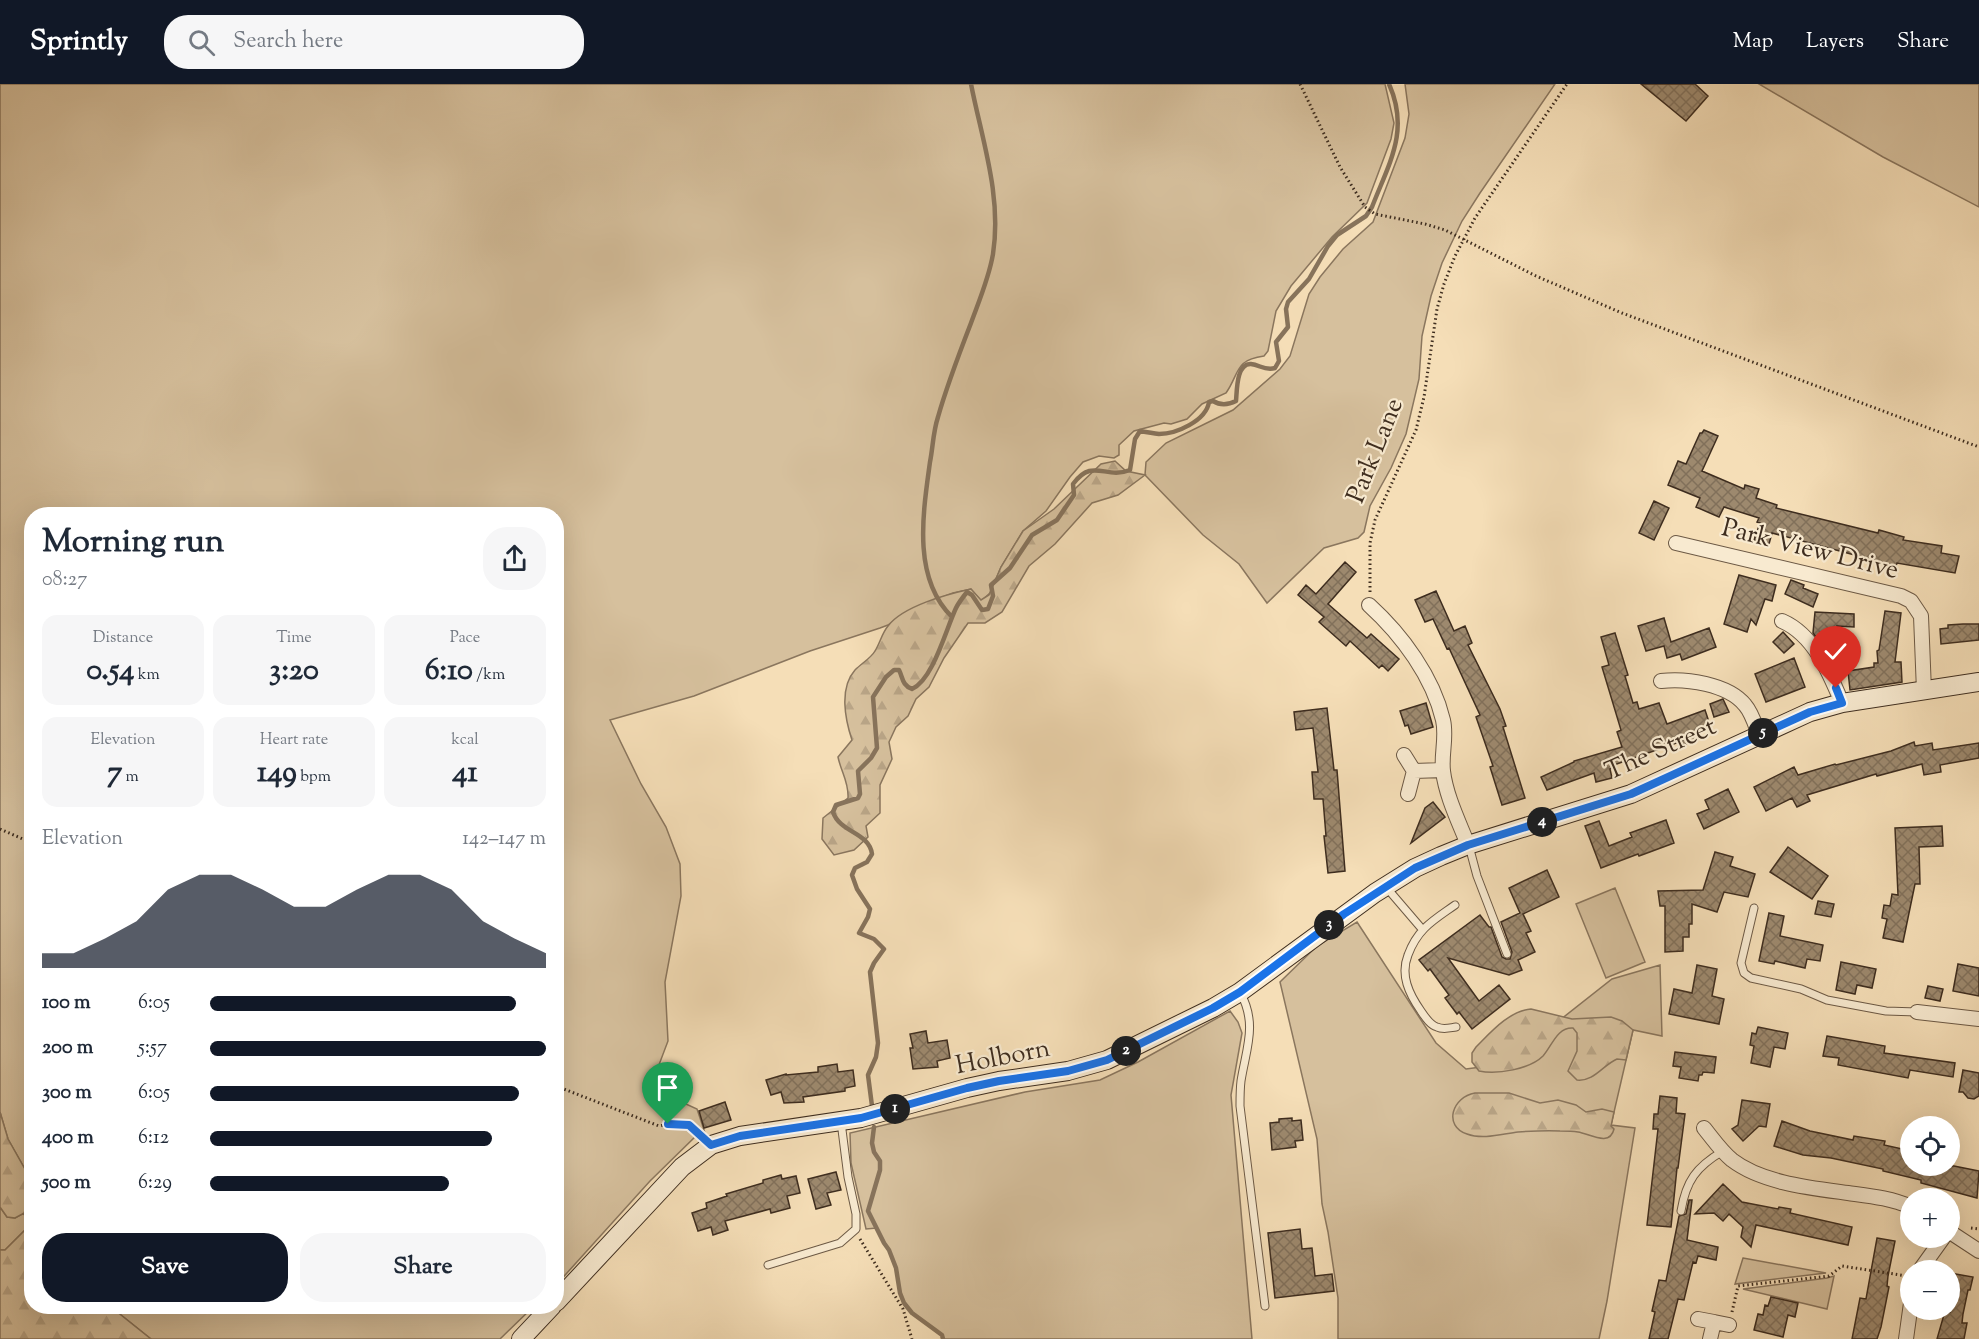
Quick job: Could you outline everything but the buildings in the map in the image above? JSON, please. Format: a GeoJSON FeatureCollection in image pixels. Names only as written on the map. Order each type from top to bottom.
{"type":"FeatureCollection","features":[{"type":"Feature","properties":{"kind":"street","name":"Park View Drive"},"geometry":{"type":"LineString","coordinates":[[1676,543],[1891,594],[1911,601],[1921,616],[1924,691]]}},
{"type":"Feature","properties":{"kind":"street"},"geometry":{"type":"LineString","coordinates":[[1369,605],[1408,649],[1433,689],[1444,723],[1443,770],[1449,794],[1468,845]]}},
{"type":"Feature","properties":{"kind":"street"},"geometry":{"type":"LineString","coordinates":[[1782,621],[1800,632],[1821,659],[1828,669],[1842,703]]}},
{"type":"Feature","properties":{"kind":"street"},"geometry":{"type":"LineString","coordinates":[[1661,681],[1674,680],[1702,684],[1728,691],[1746,705],[1759,735]]}},
{"type":"Feature","properties":{"kind":"street","name":"The Street"},"geometry":{"type":"LineString","coordinates":[[1468,845],[1631,794],[1810,712],[1842,703],[1979,682]]}},
{"type":"Feature","properties":{"kind":"street"},"geometry":{"type":"LineString","coordinates":[[1404,755],[1414,771],[1407,794]]}},
{"type":"Feature","properties":{"kind":"street"},"geometry":{"type":"LineString","coordinates":[[1414,771],[1443,770]]}},
{"type":"Feature","properties":{"kind":"street","name":"Holborn"},"geometry":{"type":"LineString","coordinates":[[564,1293],[682,1167],[711,1145],[740,1136],[841,1122],[967,1088],[1068,1071],[1107,1060],[1202,1014],[1240,992],[1344,914],[1386,886],[1415,868],[1468,845]]}},
{"type":"Feature","properties":{"kind":"street"},"geometry":{"type":"LineString","coordinates":[[1917,1012],[1979,1019]]}},
{"type":"Feature","properties":{"kind":"street"},"geometry":{"type":"LineString","coordinates":[[1704,1128],[1723,1151],[1740,1165],[1761,1175],[1802,1187],[1880,1197],[1900,1202]]}},
{"type":"Feature","properties":{"kind":"street"},"geometry":{"type":"LineString","coordinates":[[1960,1239],[1979,1251]]}},
{"type":"Feature","properties":{"kind":"street"},"geometry":{"type":"LineString","coordinates":[[521,1339],[544,1314]]}},
{"type":"Feature","properties":{"kind":"street"},"geometry":{"type":"LineString","coordinates":[[1698,1319],[1729,1325]]}},
{"type":"Feature","properties":{"kind":"street"},"geometry":{"type":"LineString","coordinates":[[1906,1339],[1909,1320]]}},
{"type":"Feature","properties":{"kind":"street"},"geometry":{"type":"LineString","coordinates":[[1710,1339],[1714,1322]]}},
{"type":"Feature","properties":{"kind":"lane"},"geometry":{"type":"LineString","coordinates":[[1468,845],[1477,876],[1507,954]]}},
{"type":"Feature","properties":{"kind":"lane"},"geometry":{"type":"LineString","coordinates":[[1386,886],[1422,929]]}},
{"type":"Feature","properties":{"kind":"lane"},"geometry":{"type":"LineString","coordinates":[[1455,904],[1422,929],[1404,966],[1408,988],[1422,1013],[1434,1027],[1455,1027]]}},
{"type":"Feature","properties":{"kind":"lane"},"geometry":{"type":"LineString","coordinates":[[1754,908],[1741,963],[1744,973],[1751,978],[1801,989],[1827,1000],[1886,1011],[1917,1012]]}},
{"type":"Feature","properties":{"kind":"lane"},"geometry":{"type":"LineString","coordinates":[[1240,992],[1248,1010],[1250,1036],[1240,1083],[1240,1106],[1265,1306]]}},
{"type":"Feature","properties":{"kind":"lane"},"geometry":{"type":"LineString","coordinates":[[768,1265],[840,1243],[856,1229],[856,1214],[848,1177],[841,1122]]}},
{"type":"Feature","properties":{"kind":"lane"},"geometry":{"type":"LineString","coordinates":[[1681,1211],[1684,1191],[1692,1178],[1714,1156],[1723,1151]]}},
{"type":"Feature","properties":{"kind":"path"},"geometry":{"type":"LineString","coordinates":[[1300,84],[1340,167],[1365,207],[1375,214],[1425,224],[1464,239],[1536,276],[1622,313],[1979,447]]}},
{"type":"Feature","properties":{"kind":"path","name":"Park Lane"},"geometry":{"type":"LineString","coordinates":[[1369,605],[1370,543],[1375,520],[1416,430],[1424,398],[1437,309],[1444,284],[1475,218],[1567,84]]}},
{"type":"Feature","properties":{"kind":"path"},"geometry":{"type":"LineString","coordinates":[[0,829],[24,840]]}},
{"type":"Feature","properties":{"kind":"path"},"geometry":{"type":"LineString","coordinates":[[564,1089],[658,1126],[675,1123],[689,1125],[711,1145]]}},
{"type":"Feature","properties":{"kind":"path"},"geometry":{"type":"LineString","coordinates":[[856,1229],[877,1269],[903,1309],[912,1339]]}},
{"type":"Feature","properties":{"kind":"path"},"geometry":{"type":"LineString","coordinates":[[1729,1325],[1738,1286],[1829,1276],[1842,1266],[1900,1275]]}},
{"type":"Feature","properties":{"kind":"green space"},"geometry":{"type":"Polygon","coordinates":[[[0,84],[1385,84],[1394,123],[1391,139],[1367,203],[1332,237],[1291,286],[1276,311],[1268,351],[1264,356],[1242,364],[1226,393],[1202,404],[1187,419],[1134,431],[1119,445],[1119,455],[1114,458],[1099,456],[1083,462],[1046,511],[1023,531],[1001,567],[990,593],[981,601],[971,589],[953,593],[903,614],[880,628],[810,651],[694,696],[610,720],[641,784],[666,827],[680,864],[681,896],[665,982],[668,1041],[651,1086],[659,1104],[686,1104],[697,1109],[705,1133],[696,1136],[650,1181],[564,1276],[564,507],[24,507],[24,1167],[8,1139],[0,1112],[0,84]]]}},
{"type":"Feature","properties":{"kind":"green space"},"geometry":{"type":"Polygon","coordinates":[[[1405,84],[1555,84],[1462,221],[1442,263],[1431,296],[1422,336],[1419,379],[1406,434],[1370,506],[1364,532],[1358,538],[1324,548],[1267,603],[1239,564],[1203,535],[1145,475],[1146,462],[1166,443],[1233,410],[1280,369],[1290,356],[1309,294],[1343,249],[1373,222],[1405,138],[1409,114],[1405,84]]]}},
{"type":"Feature","properties":{"kind":"green space"},"geometry":{"type":"Polygon","coordinates":[[[1759,84],[1979,84],[1979,207],[1883,157],[1759,84]]]}},
{"type":"Feature","properties":{"kind":"green space"},"geometry":{"type":"Polygon","coordinates":[[[1115,461],[1126,471],[1145,475],[1118,495],[1092,503],[1055,544],[1029,566],[1002,612],[985,623],[968,623],[944,658],[929,687],[916,699],[908,716],[896,727],[889,742],[892,759],[880,785],[880,813],[866,826],[868,837],[854,850],[834,855],[822,839],[823,818],[848,798],[846,782],[838,757],[852,740],[845,704],[850,677],[873,654],[888,626],[904,612],[939,598],[971,589],[981,600],[989,595],[1001,567],[1023,531],[1054,509],[1101,464],[1115,461]]]}},
{"type":"Feature","properties":{"kind":"green space"},"geometry":{"type":"Polygon","coordinates":[[[1615,888],[1645,962],[1606,978],[1576,904],[1615,888]]]}},
{"type":"Feature","properties":{"kind":"green space"},"geometry":{"type":"Polygon","coordinates":[[[1357,922],[1436,1043],[1466,1069],[1504,1064],[1612,979],[1660,965],[1662,1036],[1633,1030],[1611,1125],[1635,1128],[1599,1339],[1338,1339],[1338,1298],[1322,1204],[1317,1139],[1280,982],[1317,946],[1357,922]]]}},
{"type":"Feature","properties":{"kind":"green space"},"geometry":{"type":"Polygon","coordinates":[[[1531,1009],[1572,1019],[1611,1017],[1622,1021],[1633,1030],[1626,1060],[1617,1059],[1593,1076],[1577,1080],[1568,1071],[1577,1051],[1577,1033],[1573,1028],[1559,1034],[1543,1056],[1522,1068],[1479,1071],[1472,1062],[1472,1053],[1476,1047],[1508,1018],[1531,1009]]]}},
{"type":"Feature","properties":{"kind":"green space"},"geometry":{"type":"Polygon","coordinates":[[[1230,1011],[1242,1033],[1231,1095],[1252,1339],[943,1339],[942,1335],[912,1313],[900,1293],[896,1268],[877,1228],[866,1229],[851,1163],[850,1133],[1025,1092],[1100,1080],[1138,1062],[1230,1011]]]}},
{"type":"Feature","properties":{"kind":"green space"},"geometry":{"type":"Polygon","coordinates":[[[1475,1093],[1509,1093],[1540,1103],[1558,1100],[1576,1105],[1586,1112],[1602,1109],[1614,1112],[1611,1126],[1614,1129],[1612,1134],[1604,1138],[1576,1132],[1550,1131],[1518,1132],[1486,1137],[1473,1136],[1455,1125],[1453,1112],[1461,1100],[1475,1093]]]}},
{"type":"Feature","properties":{"kind":"green space"},"geometry":{"type":"Polygon","coordinates":[[[0,1112],[8,1139],[24,1167],[24,1213],[15,1218],[7,1217],[0,1207],[0,1112]]]}},
{"type":"Feature","properties":{"kind":"green space"},"geometry":{"type":"Polygon","coordinates":[[[0,1207],[7,1217],[15,1218],[24,1213],[24,1231],[5,1250],[0,1250],[0,1207]]]}},
{"type":"Feature","properties":{"kind":"green space"},"geometry":{"type":"Polygon","coordinates":[[[24,1231],[24,1314],[120,1314],[151,1339],[0,1339],[0,1250],[5,1250],[24,1231]]]}},
{"type":"Feature","properties":{"kind":"green space"},"geometry":{"type":"Polygon","coordinates":[[[1743,1258],[1826,1273],[1735,1284],[1743,1258]]]}},
{"type":"Feature","properties":{"kind":"green space"},"geometry":{"type":"Polygon","coordinates":[[[1834,1276],[1827,1309],[1743,1289],[1827,1278],[1834,1276]]]}},
{"type":"Feature","properties":{"kind":"green space"},"geometry":{"type":"Polygon","coordinates":[[[120,1314],[526,1314],[500,1339],[151,1339],[120,1314]]]}},
{"type":"Feature","properties":{"kind":"waterway"},"geometry":{"type":"LineString","coordinates":[[952,617],[939,601],[931,584],[923,544],[923,523],[936,423],[953,370],[984,289],[993,254],[995,232],[993,189],[971,84]]}},
{"type":"Feature","properties":{"kind":"waterway"},"geometry":{"type":"LineString","coordinates":[[872,1106],[868,1075],[876,1057],[878,1043],[870,972],[884,949],[874,939],[859,933],[870,909],[857,889],[852,875],[855,868],[867,862],[872,854],[866,841],[842,824],[833,812],[836,805],[858,798],[860,794],[858,771],[877,748],[873,697],[886,677],[894,670],[899,670],[905,683],[912,689],[920,684],[933,665],[956,608],[967,592],[972,595],[982,610],[988,609],[993,596],[991,585],[1010,568],[1032,535],[1057,520],[1074,495],[1073,484],[1080,476],[1093,470],[1113,473],[1130,470],[1135,439],[1140,431],[1159,434],[1182,429],[1202,415],[1209,402],[1224,404],[1236,401],[1238,379],[1242,368],[1246,365],[1275,368],[1279,361],[1276,342],[1288,327],[1286,309],[1288,302],[1309,279],[1337,235],[1366,216],[1385,176],[1395,147],[1398,117],[1389,84]]}},
{"type":"Feature","properties":{"kind":"waterway"},"geometry":{"type":"LineString","coordinates":[[874,1127],[872,1143],[874,1152],[880,1161],[880,1170],[868,1211],[889,1250],[896,1268],[904,1303],[912,1313],[942,1335],[943,1339]]}},
{"type":"Feature","properties":{"kind":"route"},"geometry":{"type":"LineString","coordinates":[[668,1124],[689,1125],[711,1145],[760,1132],[861,1118],[967,1088],[1068,1071],[1107,1060],[1213,1008],[1240,992],[1344,914],[1415,868],[1468,845],[1575,813],[1647,787],[1810,712],[1842,703],[1836,688]]}}]}
